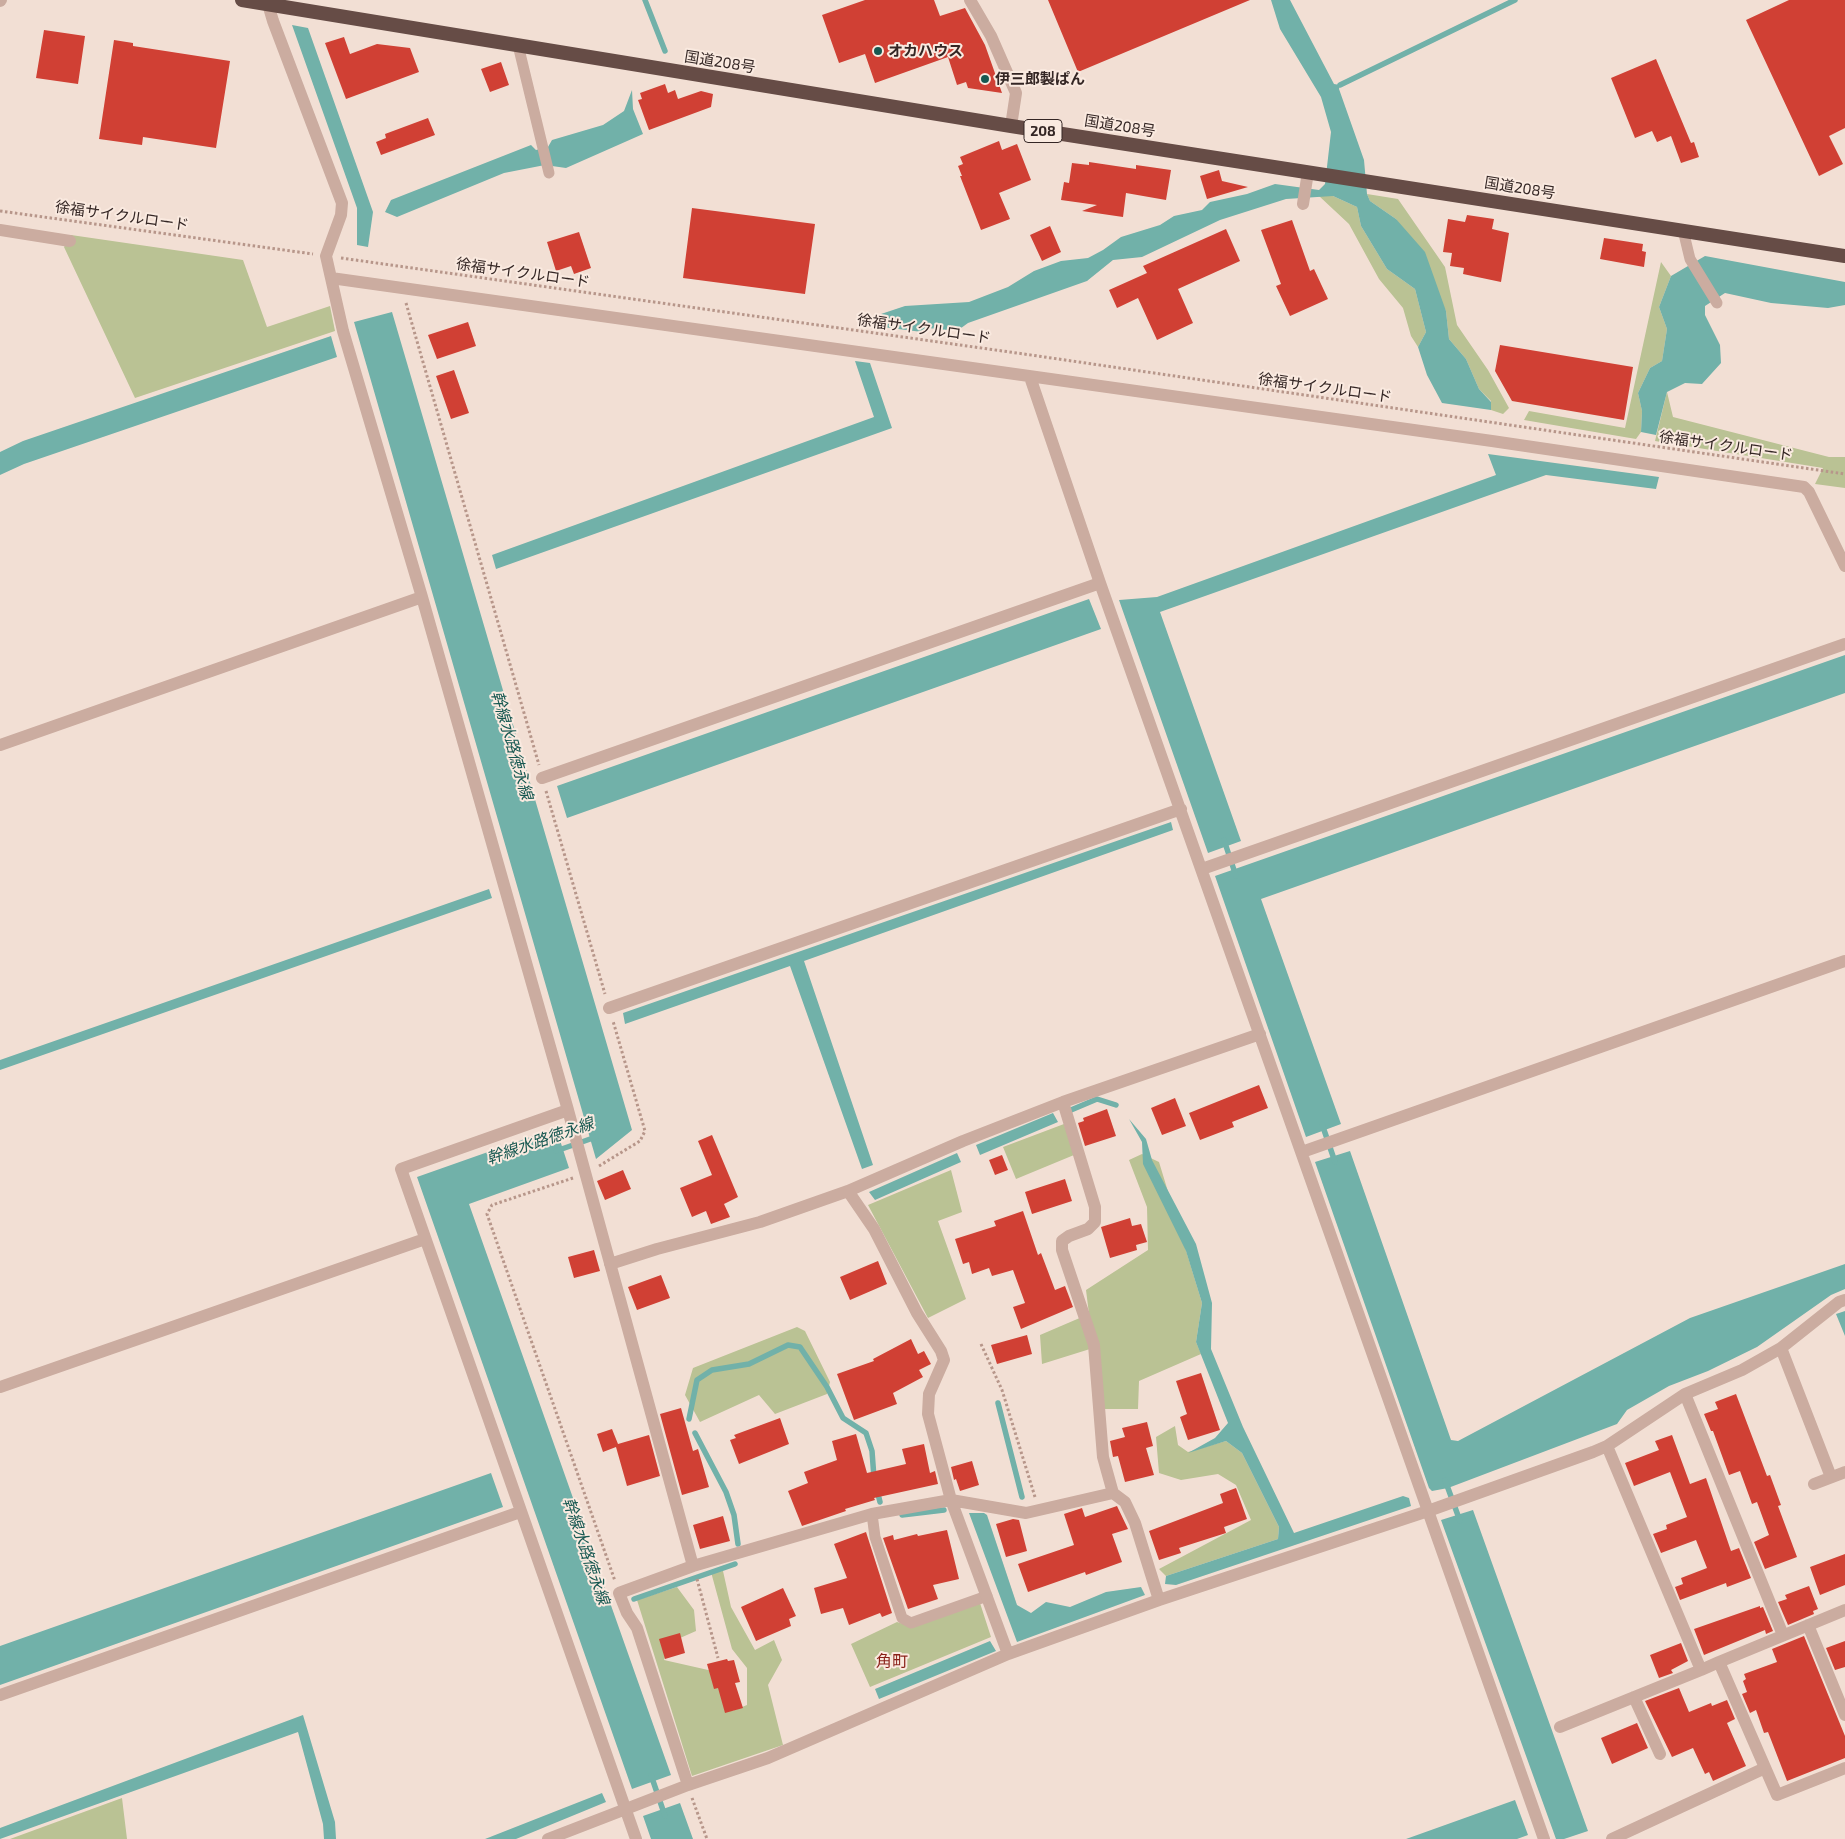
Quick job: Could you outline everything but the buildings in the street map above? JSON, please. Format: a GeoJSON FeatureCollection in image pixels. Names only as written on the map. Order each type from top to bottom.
{"type":"FeatureCollection","features":[{"type":"Feature","properties":{"kind":"highway","name":"国道208号"},"geometry":{"type":"LineString","coordinates":[[242,0],[1011,126],[1307,177],[1683,230],[1845,256]]}},
{"type":"Feature","properties":{"kind":"street"},"geometry":{"type":"LineString","coordinates":[[970,0],[991,36],[1016,93],[1011,126]]}},
{"type":"Feature","properties":{"kind":"street"},"geometry":{"type":"LineString","coordinates":[[268,4],[342,203],[341,215],[326,256],[343,331],[422,597],[580,1152],[693,1566]]}},
{"type":"Feature","properties":{"kind":"street"},"geometry":{"type":"LineString","coordinates":[[1303,204],[1307,177]]}},
{"type":"Feature","properties":{"kind":"street"},"geometry":{"type":"LineString","coordinates":[[0,230],[70,241]]}},
{"type":"Feature","properties":{"kind":"street"},"geometry":{"type":"LineString","coordinates":[[331,278],[1492,441],[1804,487],[1809,492],[1845,566]]}},
{"type":"Feature","properties":{"kind":"street"},"geometry":{"type":"LineString","coordinates":[[1030,377],[1100,583],[1544,1839]]}},
{"type":"Feature","properties":{"kind":"street"},"geometry":{"type":"LineString","coordinates":[[542,778],[1100,583]]}},
{"type":"Feature","properties":{"kind":"street"},"geometry":{"type":"LineString","coordinates":[[0,745],[422,597]]}},
{"type":"Feature","properties":{"kind":"street"},"geometry":{"type":"LineString","coordinates":[[1202,869],[1845,644]]}},
{"type":"Feature","properties":{"kind":"street"},"geometry":{"type":"LineString","coordinates":[[609,1008],[1181,809]]}},
{"type":"Feature","properties":{"kind":"street"},"geometry":{"type":"LineString","coordinates":[[1302,1152],[1845,962]]}},
{"type":"Feature","properties":{"kind":"street"},"geometry":{"type":"LineString","coordinates":[[610,1264],[657,1249],[760,1222],[848,1191],[963,1141],[1062,1102],[1260,1034]]}},
{"type":"Feature","properties":{"kind":"street"},"geometry":{"type":"LineString","coordinates":[[1062,1102],[1096,1207],[1095,1222],[1088,1229],[1069,1236],[1062,1241],[1062,1250],[1094,1345],[1103,1457],[1113,1493],[1125,1502],[1135,1523],[1159,1600]]}},
{"type":"Feature","properties":{"kind":"street"},"geometry":{"type":"LineString","coordinates":[[568,1110],[401,1169],[636,1839]]}},
{"type":"Feature","properties":{"kind":"street"},"geometry":{"type":"LineString","coordinates":[[848,1191],[874,1229],[917,1313],[941,1351],[944,1360],[929,1394],[928,1414],[951,1500],[1008,1654]]}},
{"type":"Feature","properties":{"kind":"street"},"geometry":{"type":"LineString","coordinates":[[0,1387],[425,1239]]}},
{"type":"Feature","properties":{"kind":"street"},"geometry":{"type":"LineString","coordinates":[[548,1839],[666,1793],[768,1758],[1008,1654],[1159,1600],[1428,1511],[1607,1446],[1685,1394],[1742,1370],[1781,1348],[1842,1301]]}},
{"type":"Feature","properties":{"kind":"street"},"geometry":{"type":"LineString","coordinates":[[1781,1348],[1831,1477]]}},
{"type":"Feature","properties":{"kind":"street"},"geometry":{"type":"LineString","coordinates":[[1685,1394],[1783,1635]]}},
{"type":"Feature","properties":{"kind":"street"},"geometry":{"type":"LineString","coordinates":[[1607,1446],[1700,1670]]}},
{"type":"Feature","properties":{"kind":"street"},"geometry":{"type":"LineString","coordinates":[[1814,1484],[1845,1472]]}},
{"type":"Feature","properties":{"kind":"street"},"geometry":{"type":"LineString","coordinates":[[688,1785],[637,1628],[627,1613],[619,1593],[693,1566],[872,1514],[951,1500],[1026,1513],[1113,1493]]}},
{"type":"Feature","properties":{"kind":"street"},"geometry":{"type":"LineString","coordinates":[[0,1695],[520,1512]]}},
{"type":"Feature","properties":{"kind":"street"},"geometry":{"type":"LineString","coordinates":[[1560,1727],[1845,1610]]}},
{"type":"Feature","properties":{"kind":"street"},"geometry":{"type":"LineString","coordinates":[[1808,1625],[1845,1715]]}},
{"type":"Feature","properties":{"kind":"street"},"geometry":{"type":"LineString","coordinates":[[1719,1662],[1777,1794],[1845,1768]]}},
{"type":"Feature","properties":{"kind":"street"},"geometry":{"type":"LineString","coordinates":[[1634,1697],[1660,1754]]}},
{"type":"Feature","properties":{"kind":"street"},"geometry":{"type":"LineString","coordinates":[[1612,1839],[1765,1768]]}},
{"type":"Feature","properties":{"kind":"lane"},"geometry":{"type":"LineString","coordinates":[[518,45],[540,143],[549,173]]}},
{"type":"Feature","properties":{"kind":"lane"},"geometry":{"type":"LineString","coordinates":[[1683,230],[1690,259],[1718,303]]}},
{"type":"Feature","properties":{"kind":"lane"},"geometry":{"type":"LineString","coordinates":[[872,1514],[875,1537],[902,1618],[911,1623],[987,1596]]}},
{"type":"Feature","properties":{"kind":"path","name":"徐福サイクルロード"},"geometry":{"type":"LineString","coordinates":[[0,211],[1033,356],[1845,474]]}},
{"type":"Feature","properties":{"kind":"path"},"geometry":{"type":"LineString","coordinates":[[402,288],[645,1131],[640,1141],[586,1174],[492,1205],[487,1214],[619,1593]]}},
{"type":"Feature","properties":{"kind":"path"},"geometry":{"type":"LineString","coordinates":[[981,1344],[1002,1390],[1039,1510]]}},
{"type":"Feature","properties":{"kind":"path"},"geometry":{"type":"LineString","coordinates":[[697,1580],[718,1658]]}},
{"type":"Feature","properties":{"kind":"path"},"geometry":{"type":"LineString","coordinates":[[688,1785],[707,1839]]}},
{"type":"Feature","properties":{"kind":"green space"},"geometry":{"type":"Polygon","coordinates":[[[1367,194],[1398,199],[1445,267],[1457,325],[1488,370],[1509,408],[1503,414],[1491,410],[1491,401],[1479,389],[1466,359],[1449,339],[1446,311],[1396,219],[1370,201],[1367,194]]]}},
{"type":"Feature","properties":{"kind":"green space"},"geometry":{"type":"Polygon","coordinates":[[[1319,196],[1333,196],[1357,207],[1361,226],[1387,269],[1415,289],[1426,332],[1418,347],[1411,336],[1403,308],[1379,279],[1349,224],[1319,196]]]}},
{"type":"Feature","properties":{"kind":"green space"},"geometry":{"type":"Polygon","coordinates":[[[71,235],[243,260],[267,327],[330,306],[335,331],[135,398],[64,247],[71,235]]]}},
{"type":"Feature","properties":{"kind":"green space"},"geometry":{"type":"Polygon","coordinates":[[[1661,262],[1671,276],[1659,307],[1667,329],[1662,361],[1650,368],[1638,393],[1642,411],[1641,432],[1636,439],[1524,420],[1529,411],[1625,428],[1661,262]]]}},
{"type":"Feature","properties":{"kind":"green space"},"geometry":{"type":"Polygon","coordinates":[[[1667,392],[1673,417],[1829,457],[1845,457],[1845,488],[1815,484],[1823,468],[1655,441],[1667,392]]]}},
{"type":"Feature","properties":{"kind":"green space"},"geometry":{"type":"Polygon","coordinates":[[[1064,1124],[1074,1155],[1016,1179],[1003,1147],[1064,1124]]]}},
{"type":"Feature","properties":{"kind":"green space"},"geometry":{"type":"Polygon","coordinates":[[[1142,1154],[1159,1162],[1202,1303],[1196,1342],[1201,1354],[1139,1381],[1138,1409],[1105,1409],[1090,1349],[1042,1364],[1040,1335],[1089,1314],[1086,1290],[1148,1250],[1147,1207],[1129,1160],[1142,1154]]]}},
{"type":"Feature","properties":{"kind":"green space"},"geometry":{"type":"Polygon","coordinates":[[[951,1170],[962,1212],[938,1221],[966,1299],[928,1318],[868,1205],[951,1170]]]}},
{"type":"Feature","properties":{"kind":"green space"},"geometry":{"type":"Polygon","coordinates":[[[797,1327],[805,1331],[830,1382],[827,1394],[775,1414],[759,1395],[700,1422],[685,1395],[693,1368],[797,1327]]]}},
{"type":"Feature","properties":{"kind":"green space"},"geometry":{"type":"Polygon","coordinates":[[[1175,1426],[1178,1445],[1188,1452],[1226,1441],[1242,1453],[1279,1527],[1278,1539],[1166,1576],[1159,1569],[1251,1520],[1236,1485],[1218,1474],[1181,1480],[1159,1473],[1156,1437],[1175,1426]]]}},
{"type":"Feature","properties":{"kind":"green space"},"geometry":{"type":"Polygon","coordinates":[[[723,1571],[731,1607],[755,1650],[774,1640],[782,1660],[768,1685],[783,1745],[692,1776],[637,1600],[677,1587],[694,1610],[696,1631],[671,1642],[664,1660],[717,1672],[732,1711],[747,1705],[747,1668],[732,1649],[711,1572],[723,1571]]]}},
{"type":"Feature","properties":{"kind":"green space"},"geometry":{"type":"Polygon","coordinates":[[[980,1603],[991,1637],[870,1687],[851,1644],[897,1622],[913,1627],[980,1603]]]}},
{"type":"Feature","properties":{"kind":"green space"},"geometry":{"type":"Polygon","coordinates":[[[122,1798],[127,1839],[10,1839],[122,1798]]]}},
{"type":"Feature","properties":{"kind":"water"},"geometry":{"type":"Polygon","coordinates":[[[1271,0],[1290,0],[1334,84],[1340,85],[1339,89],[1364,160],[1367,194],[1370,201],[1396,219],[1425,252],[1446,311],[1449,339],[1466,359],[1479,389],[1491,402],[1491,410],[1442,403],[1427,375],[1418,347],[1426,332],[1415,289],[1387,269],[1361,226],[1357,207],[1333,196],[1286,199],[1220,220],[1142,257],[1113,260],[1087,281],[968,323],[957,331],[928,328],[922,332],[867,325],[869,318],[905,306],[969,302],[1008,287],[1034,271],[1061,261],[1088,258],[1121,237],[1160,225],[1174,216],[1202,210],[1210,202],[1247,194],[1275,184],[1319,190],[1325,184],[1331,132],[1321,97],[1280,29],[1271,0]]]}},
{"type":"Feature","properties":{"kind":"water"},"geometry":{"type":"Polygon","coordinates":[[[292,25],[308,28],[373,212],[368,247],[357,245],[357,208],[292,25]]]}},
{"type":"Feature","properties":{"kind":"water"},"geometry":{"type":"Polygon","coordinates":[[[632,90],[633,109],[643,134],[566,168],[545,165],[504,173],[397,217],[385,212],[391,200],[531,145],[536,150],[548,147],[552,140],[603,125],[624,111],[632,90]]]}},
{"type":"Feature","properties":{"kind":"water"},"geometry":{"type":"Polygon","coordinates":[[[1705,256],[1845,282],[1845,305],[1828,308],[1771,303],[1725,293],[1705,306],[1705,315],[1720,345],[1721,363],[1702,384],[1685,383],[1667,392],[1656,435],[1641,432],[1642,411],[1638,393],[1650,368],[1662,361],[1667,329],[1659,307],[1671,276],[1705,256]]]}},
{"type":"Feature","properties":{"kind":"water"},"geometry":{"type":"Polygon","coordinates":[[[392,312],[632,1130],[596,1159],[354,322],[392,312]]]}},
{"type":"Feature","properties":{"kind":"water"},"geometry":{"type":"Polygon","coordinates":[[[331,336],[337,357],[24,464],[0,475],[0,452],[23,441],[331,336]]]}},
{"type":"Feature","properties":{"kind":"water"},"geometry":{"type":"Polygon","coordinates":[[[855,361],[870,363],[892,428],[496,569],[492,555],[874,417],[855,361]]]}},
{"type":"Feature","properties":{"kind":"water"},"geometry":{"type":"Polygon","coordinates":[[[1488,454],[1659,477],[1656,489],[1546,475],[1160,612],[1241,841],[1208,853],[1119,600],[1157,597],[1496,475],[1488,454]]]}},
{"type":"Feature","properties":{"kind":"water"},"geometry":{"type":"Polygon","coordinates":[[[1089,599],[1101,629],[567,818],[557,786],[1089,599]]]}},
{"type":"Feature","properties":{"kind":"water"},"geometry":{"type":"Polygon","coordinates":[[[1845,655],[1845,693],[1261,899],[1341,1124],[1306,1137],[1215,876],[1845,655]]]}},
{"type":"Feature","properties":{"kind":"water"},"geometry":{"type":"Polygon","coordinates":[[[1171,822],[1173,830],[804,961],[873,1165],[862,1169],[790,966],[625,1024],[623,1013],[1171,822]]]}},
{"type":"Feature","properties":{"kind":"water"},"geometry":{"type":"Polygon","coordinates":[[[489,889],[492,898],[0,1070],[0,1060],[489,889]]]}},
{"type":"Feature","properties":{"kind":"water"},"geometry":{"type":"Polygon","coordinates":[[[1053,1113],[1058,1122],[980,1155],[976,1145],[1053,1113]]]}},
{"type":"Feature","properties":{"kind":"water"},"geometry":{"type":"Polygon","coordinates":[[[1129,1119],[1146,1139],[1152,1160],[1196,1244],[1212,1303],[1211,1349],[1243,1427],[1294,1533],[1403,1496],[1409,1498],[1411,1506],[1176,1585],[1165,1584],[1166,1576],[1278,1539],[1279,1527],[1242,1453],[1226,1441],[1188,1453],[1215,1438],[1228,1423],[1196,1342],[1202,1303],[1186,1251],[1143,1164],[1142,1142],[1129,1119]]]}},
{"type":"Feature","properties":{"kind":"water"},"geometry":{"type":"Polygon","coordinates":[[[556,1128],[569,1168],[469,1204],[671,1775],[632,1789],[417,1177],[556,1128]]]}},
{"type":"Feature","properties":{"kind":"water"},"geometry":{"type":"Polygon","coordinates":[[[1350,1151],[1451,1440],[1458,1441],[1690,1318],[1845,1264],[1845,1289],[1831,1295],[1757,1347],[1708,1371],[1669,1386],[1627,1410],[1617,1424],[1448,1488],[1432,1491],[1429,1488],[1315,1162],[1350,1151]]]}},
{"type":"Feature","properties":{"kind":"water"},"geometry":{"type":"Polygon","coordinates":[[[957,1153],[961,1162],[875,1200],[869,1192],[957,1153]]]}},
{"type":"Feature","properties":{"kind":"water"},"geometry":{"type":"Polygon","coordinates":[[[1845,1311],[1845,1336],[1836,1314],[1845,1311]]]}},
{"type":"Feature","properties":{"kind":"water"},"geometry":{"type":"Polygon","coordinates":[[[491,1473],[503,1507],[0,1685],[0,1646],[491,1473]]]}},
{"type":"Feature","properties":{"kind":"water"},"geometry":{"type":"Polygon","coordinates":[[[1473,1510],[1588,1831],[1564,1839],[1556,1839],[1441,1520],[1473,1510]]]}},
{"type":"Feature","properties":{"kind":"water"},"geometry":{"type":"Polygon","coordinates":[[[969,1513],[984,1513],[987,1515],[1017,1605],[1031,1613],[1046,1602],[1070,1607],[1106,1592],[1141,1587],[1145,1595],[1017,1642],[969,1513]]]}},
{"type":"Feature","properties":{"kind":"water"},"geometry":{"type":"Polygon","coordinates":[[[990,1641],[996,1651],[879,1699],[875,1689],[990,1641]]]}},
{"type":"Feature","properties":{"kind":"water"},"geometry":{"type":"Polygon","coordinates":[[[303,1715],[335,1822],[336,1839],[324,1839],[323,1824],[298,1732],[0,1839],[0,1828],[303,1715]]]}},
{"type":"Feature","properties":{"kind":"water"},"geometry":{"type":"Polygon","coordinates":[[[602,1793],[606,1802],[516,1839],[485,1839],[602,1793]]]}},
{"type":"Feature","properties":{"kind":"water"},"geometry":{"type":"Polygon","coordinates":[[[1515,1800],[1528,1835],[1517,1839],[1406,1839],[1515,1800]]]}},
{"type":"Feature","properties":{"kind":"water"},"geometry":{"type":"Polygon","coordinates":[[[680,1803],[693,1839],[651,1839],[643,1816],[680,1803]]]}},
{"type":"Feature","properties":{"kind":"waterway"},"geometry":{"type":"LineString","coordinates":[[645,0],[665,51]]}},
{"type":"Feature","properties":{"kind":"waterway"},"geometry":{"type":"LineString","coordinates":[[1340,85],[1515,0]]}},
{"type":"Feature","properties":{"kind":"waterway"},"geometry":{"type":"LineString","coordinates":[[1224,840],[1236,876]]}},
{"type":"Feature","properties":{"kind":"waterway"},"geometry":{"type":"LineString","coordinates":[[1071,1110],[1097,1099],[1116,1105]]}},
{"type":"Feature","properties":{"kind":"waterway"},"geometry":{"type":"LineString","coordinates":[[1322,1124],[1335,1162]]}},
{"type":"Feature","properties":{"kind":"waterway","name":"幹線水路徳永線"},"geometry":{"type":"LineString","coordinates":[[556,1151],[596,1137]]}},
{"type":"Feature","properties":{"kind":"waterway"},"geometry":{"type":"LineString","coordinates":[[689,1419],[697,1380],[712,1370],[749,1364],[788,1345],[800,1347],[827,1387],[843,1418],[866,1433],[872,1451],[874,1478]]}},
{"type":"Feature","properties":{"kind":"waterway"},"geometry":{"type":"LineString","coordinates":[[998,1403],[1022,1497]]}},
{"type":"Feature","properties":{"kind":"waterway"},"geometry":{"type":"LineString","coordinates":[[695,1433],[726,1492],[734,1515],[738,1544]]}},
{"type":"Feature","properties":{"kind":"waterway"},"geometry":{"type":"LineString","coordinates":[[1445,1480],[1460,1521]]}},
{"type":"Feature","properties":{"kind":"waterway"},"geometry":{"type":"LineString","coordinates":[[877,1490],[880,1502]]}},
{"type":"Feature","properties":{"kind":"waterway"},"geometry":{"type":"LineString","coordinates":[[902,1515],[944,1510]]}},
{"type":"Feature","properties":{"kind":"waterway"},"geometry":{"type":"LineString","coordinates":[[634,1599],[735,1564]]}},
{"type":"Feature","properties":{"kind":"waterway","name":"幹線水路徳永線"},"geometry":{"type":"LineString","coordinates":[[651,1775],[665,1816]]}},
{"type":"Feature","properties":{"kind":"place","name":"オカハウス"},"geometry":{"type":"Point","coordinates":[878,51]}},
{"type":"Feature","properties":{"kind":"place","name":"伊三郎製ぱん"},"geometry":{"type":"Point","coordinates":[985,79]}},
{"type":"Feature","properties":{"kind":"district","name":"角町"},"geometry":{"type":"Point","coordinates":[892,1662]}}]}
